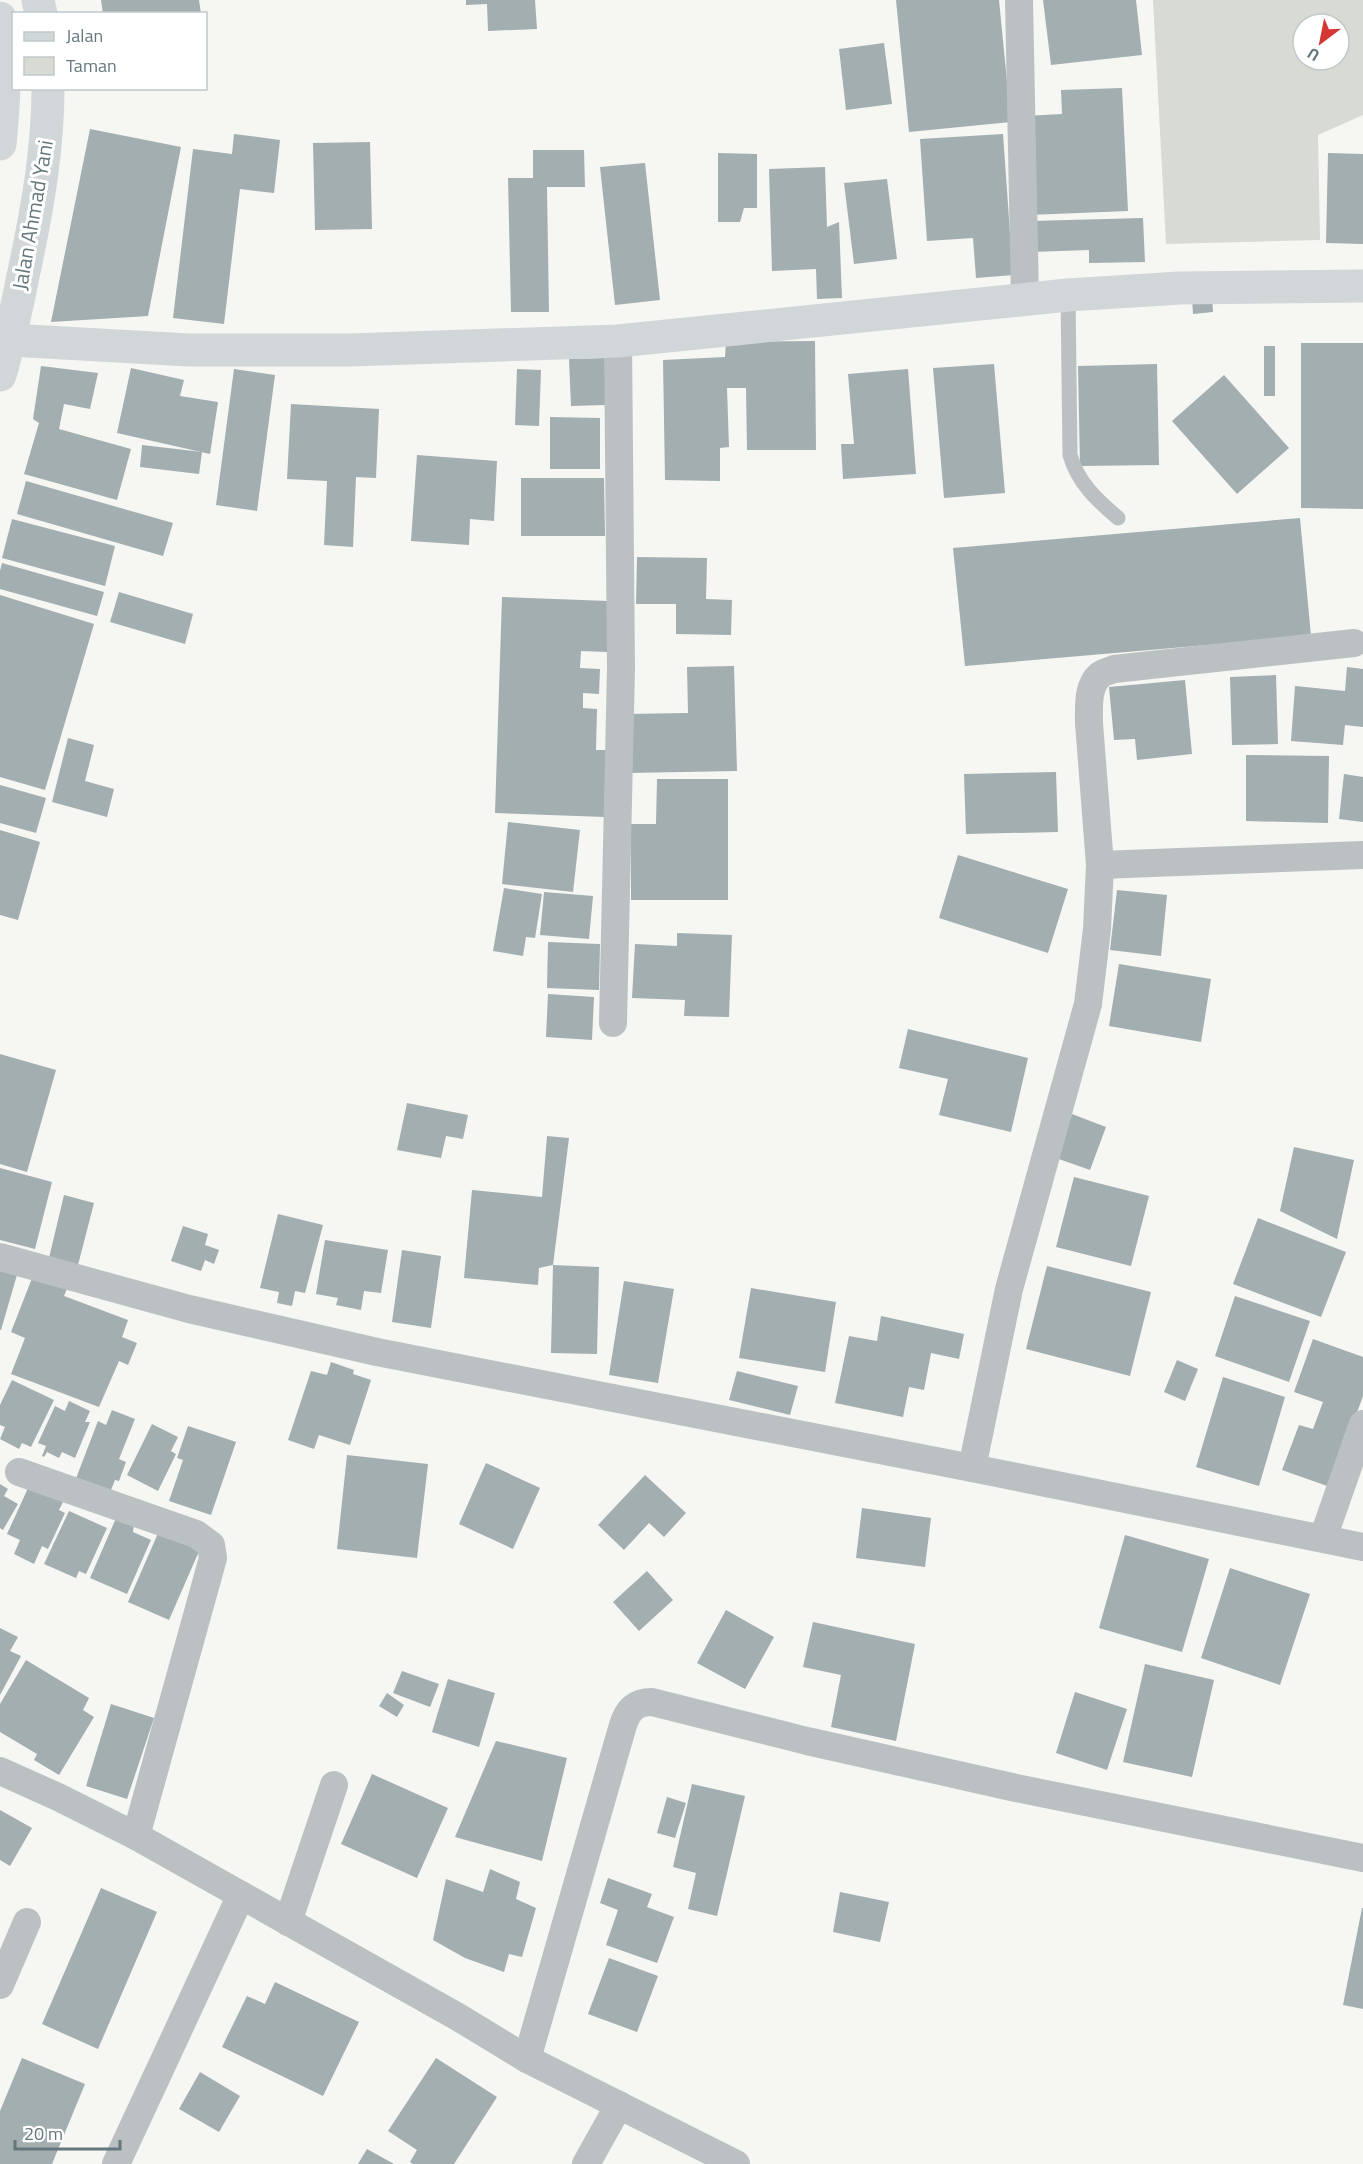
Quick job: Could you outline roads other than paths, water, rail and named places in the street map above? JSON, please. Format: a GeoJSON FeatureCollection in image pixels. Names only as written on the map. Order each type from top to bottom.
{"type":"FeatureCollection","features":[{"type":"Feature","properties":{"kind":"street"},"geometry":{"type":"LineString","coordinates":[[1019,0],[1025,299]]}},
{"type":"Feature","properties":{"kind":"street"},"geometry":{"type":"LineString","coordinates":[[0,18],[5,93],[0,144]]}},
{"type":"Feature","properties":{"kind":"street","name":"Jalan Ahmad Yani"},"geometry":{"type":"LineString","coordinates":[[0,375],[10,340],[36,213],[48,123],[48,90]]}},
{"type":"Feature","properties":{"kind":"street"},"geometry":{"type":"LineString","coordinates":[[10,340],[189,350],[339,350],[618,341],[1025,299],[1180,288],[1363,286]]}},
{"type":"Feature","properties":{"kind":"street"},"geometry":{"type":"LineString","coordinates":[[613,1023],[621,668],[618,341]]}},
{"type":"Feature","properties":{"kind":"street"},"geometry":{"type":"LineString","coordinates":[[972,1468],[1009,1289],[1088,1004],[1098,929],[1100,865],[1089,723],[1089,701],[1092,689],[1099,675],[1114,669],[1354,643]]}},
{"type":"Feature","properties":{"kind":"street"},"geometry":{"type":"LineString","coordinates":[[1100,865],[1363,855]]}},
{"type":"Feature","properties":{"kind":"street"},"geometry":{"type":"LineString","coordinates":[[0,1257],[189,1309],[377,1352],[1363,1547]]}},
{"type":"Feature","properties":{"kind":"street"},"geometry":{"type":"LineString","coordinates":[[1323,1538],[1363,1424]]}},
{"type":"Feature","properties":{"kind":"street"},"geometry":{"type":"LineString","coordinates":[[19,1472],[196,1534],[211,1545],[213,1558],[136,1836]]}},
{"type":"Feature","properties":{"kind":"street"},"geometry":{"type":"LineString","coordinates":[[527,2059],[623,1725],[627,1713],[633,1706],[642,1702],[652,1702],[807,1741],[1016,1788],[1363,1858]]}},
{"type":"Feature","properties":{"kind":"street"},"geometry":{"type":"LineString","coordinates":[[0,1771],[136,1836],[458,2017],[527,2059],[736,2164]]}},
{"type":"Feature","properties":{"kind":"street"},"geometry":{"type":"LineString","coordinates":[[288,1922],[334,1785]]}},
{"type":"Feature","properties":{"kind":"street"},"geometry":{"type":"LineString","coordinates":[[116,2164],[241,1895]]}},
{"type":"Feature","properties":{"kind":"street"},"geometry":{"type":"LineString","coordinates":[[0,1985],[27,1922]]}},
{"type":"Feature","properties":{"kind":"street"},"geometry":{"type":"LineString","coordinates":[[586,2164],[619,2105]]}},
{"type":"Feature","properties":{"kind":"lane"},"geometry":{"type":"LineString","coordinates":[[1068,296],[1070,455],[1080,480],[1118,518]]}}]}
